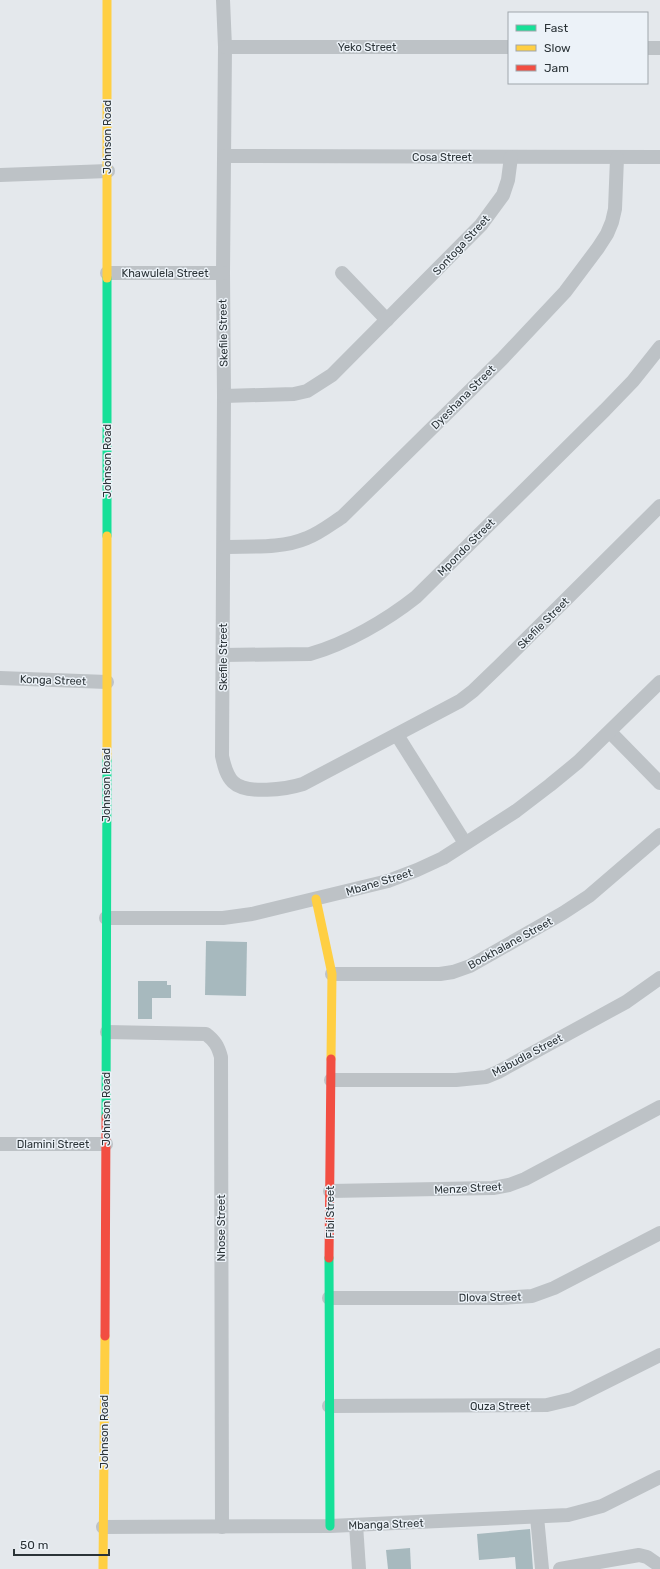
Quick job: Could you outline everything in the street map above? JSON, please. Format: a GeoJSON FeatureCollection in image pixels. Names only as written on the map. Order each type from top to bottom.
{"type":"FeatureCollection","features":[{"type":"Feature","properties":{"kind":"street","name":"Johnson Road"},"geometry":{"type":"LineString","coordinates":[[103,1569],[107,1032],[107,0]]}},
{"type":"Feature","properties":{"kind":"street","name":"Skefile Street"},"geometry":{"type":"LineString","coordinates":[[223,0],[225,47],[225,156],[223,274],[224,547],[222,756],[229,777],[234,783],[242,788],[279,789],[303,784],[440,713],[473,691],[660,506]]}},
{"type":"Feature","properties":{"kind":"street","name":"Yeko Street"},"geometry":{"type":"LineString","coordinates":[[225,47],[508,48]]}},
{"type":"Feature","properties":{"kind":"street"},"geometry":{"type":"LineString","coordinates":[[648,48],[660,48]]}},
{"type":"Feature","properties":{"kind":"street","name":"Cosa Street"},"geometry":{"type":"LineString","coordinates":[[225,156],[660,157]]}},
{"type":"Feature","properties":{"kind":"street","name":"Sontoga Street"},"geometry":{"type":"LineString","coordinates":[[224,396],[278,395],[307,391],[319,385],[332,375],[454,255],[486,220],[503,195],[508,180],[511,157]]}},
{"type":"Feature","properties":{"kind":"street","name":"Dyeshana Street"},"geometry":{"type":"LineString","coordinates":[[224,547],[275,546],[292,543],[322,530],[342,517],[491,370],[542,318],[565,292],[607,234],[615,209],[617,158]]}},
{"type":"Feature","properties":{"kind":"street"},"geometry":{"type":"LineString","coordinates":[[0,175],[108,171]]}},
{"type":"Feature","properties":{"kind":"street","name":"Khawulela Street"},"geometry":{"type":"LineString","coordinates":[[107,273],[223,274]]}},
{"type":"Feature","properties":{"kind":"street"},"geometry":{"type":"LineString","coordinates":[[342,273],[388,320]]}},
{"type":"Feature","properties":{"kind":"street","name":"Mpondo Street"},"geometry":{"type":"LineString","coordinates":[[223,655],[310,654],[342,641],[401,610],[416,597],[605,410],[660,346]]}},
{"type":"Feature","properties":{"kind":"street","name":"Konga Street"},"geometry":{"type":"LineString","coordinates":[[0,678],[107,682]]}},
{"type":"Feature","properties":{"kind":"street","name":"Mbane Street"},"geometry":{"type":"LineString","coordinates":[[106,918],[223,918],[252,914],[316,900],[388,881],[417,870],[443,858],[516,811],[550,785],[578,762],[660,682]]}},
{"type":"Feature","properties":{"kind":"street"},"geometry":{"type":"LineString","coordinates":[[610,732],[660,783]]}},
{"type":"Feature","properties":{"kind":"street"},"geometry":{"type":"LineString","coordinates":[[397,735],[466,842]]}},
{"type":"Feature","properties":{"kind":"street","name":"Bookhalane Street"},"geometry":{"type":"LineString","coordinates":[[332,974],[440,974],[453,972],[470,966],[563,913],[589,896],[660,835]]}},
{"type":"Feature","properties":{"kind":"street","name":"Fibi Street"},"geometry":{"type":"LineString","coordinates":[[316,900],[332,974],[329,1298],[330,1526]]}},
{"type":"Feature","properties":{"kind":"street","name":"Mabudla Street"},"geometry":{"type":"LineString","coordinates":[[331,1080],[456,1080],[486,1076],[498,1072],[626,1002],[660,978]]}},
{"type":"Feature","properties":{"kind":"street","name":"Nhose Street"},"geometry":{"type":"LineString","coordinates":[[107,1032],[206,1034],[213,1039],[218,1046],[221,1057],[222,1527]]}},
{"type":"Feature","properties":{"kind":"street","name":"Menze Street"},"geometry":{"type":"LineString","coordinates":[[330,1191],[468,1189],[509,1185],[525,1180],[660,1108]]}},
{"type":"Feature","properties":{"kind":"street","name":"Dlamini Street"},"geometry":{"type":"LineString","coordinates":[[0,1144],[106,1144]]}},
{"type":"Feature","properties":{"kind":"street","name":"Dlova Street"},"geometry":{"type":"LineString","coordinates":[[329,1298],[501,1298],[532,1296],[554,1288],[660,1233]]}},
{"type":"Feature","properties":{"kind":"street","name":"Quza Street"},"geometry":{"type":"LineString","coordinates":[[329,1406],[547,1405],[572,1399],[660,1355]]}},
{"type":"Feature","properties":{"kind":"street","name":"Mbanga Street"},"geometry":{"type":"LineString","coordinates":[[104,1527],[330,1526],[537,1518],[568,1515],[588,1511],[602,1506],[660,1477]]}},
{"type":"Feature","properties":{"kind":"street"},"geometry":{"type":"LineString","coordinates":[[537,1518],[542,1569]]}},
{"type":"Feature","properties":{"kind":"street"},"geometry":{"type":"LineString","coordinates":[[356,1525],[359,1569]]}},
{"type":"Feature","properties":{"kind":"street"},"geometry":{"type":"LineString","coordinates":[[560,1569],[639,1555],[646,1557],[660,1566]]}},
{"type":"Feature","properties":{"kind":"building"},"geometry":{"type":"Polygon","coordinates":[[[206,941],[247,942],[246,996],[205,995],[206,941]]]}},
{"type":"Feature","properties":{"kind":"building"},"geometry":{"type":"Polygon","coordinates":[[[138,981],[167,981],[167,985],[171,985],[171,998],[152,998],[152,1019],[138,1019],[138,981]]]}},
{"type":"Feature","properties":{"kind":"building"},"geometry":{"type":"Polygon","coordinates":[[[530,1529],[533,1569],[516,1569],[515,1557],[479,1560],[477,1534],[530,1529]]]}},
{"type":"Feature","properties":{"kind":"building"},"geometry":{"type":"Polygon","coordinates":[[[410,1548],[411,1569],[388,1569],[386,1550],[410,1548]]]}},
{"type":"Feature","properties":{"kind":"traffic: fast"},"geometry":{"type":"LineString","coordinates":[[107,278],[107,536]]}},
{"type":"Feature","properties":{"kind":"traffic: fast"},"geometry":{"type":"LineString","coordinates":[[106,1117],[107,758]]}},
{"type":"Feature","properties":{"kind":"traffic: fast"},"geometry":{"type":"LineString","coordinates":[[329,1258],[330,1526]]}},
{"type":"Feature","properties":{"kind":"traffic: slow"},"geometry":{"type":"LineString","coordinates":[[107,0],[107,278]]}},
{"type":"Feature","properties":{"kind":"traffic: slow"},"geometry":{"type":"LineString","coordinates":[[107,536],[107,758]]}},
{"type":"Feature","properties":{"kind":"traffic: slow"},"geometry":{"type":"LineString","coordinates":[[316,899],[332,974],[331,1059]]}},
{"type":"Feature","properties":{"kind":"traffic: slow"},"geometry":{"type":"LineString","coordinates":[[103,1569],[105,1336]]}},
{"type":"Feature","properties":{"kind":"traffic: jam"},"geometry":{"type":"LineString","coordinates":[[329,1258],[331,1059]]}},
{"type":"Feature","properties":{"kind":"traffic: jam"},"geometry":{"type":"LineString","coordinates":[[105,1336],[106,1117]]}}]}
